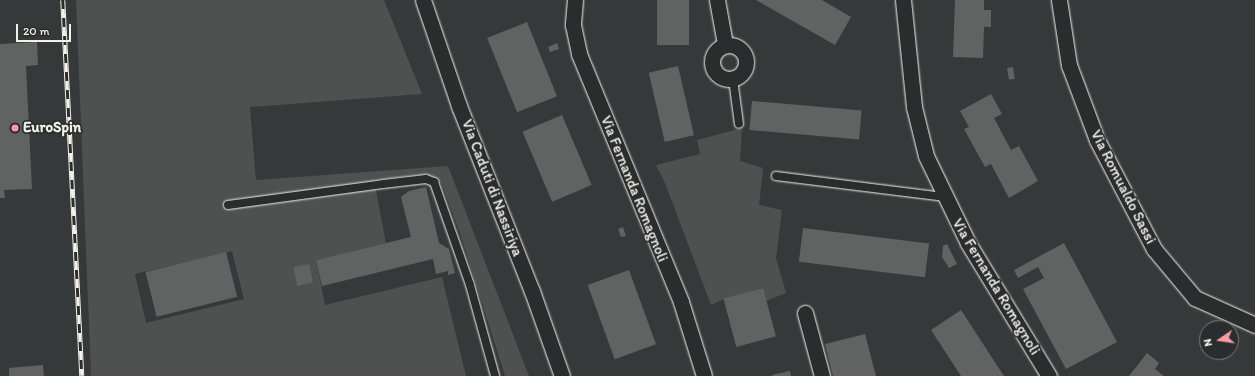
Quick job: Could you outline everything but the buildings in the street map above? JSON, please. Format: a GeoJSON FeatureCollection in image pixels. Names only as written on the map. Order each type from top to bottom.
{"type":"FeatureCollection","features":[{"type":"Feature","properties":{"kind":"street","name":"Via Caduti di Nassiriya"},"geometry":{"type":"LineString","coordinates":[[423,0],[459,106],[532,291],[562,376]]}},
{"type":"Feature","properties":{"kind":"street","name":"Via Fernanda Romagnoli"},"geometry":{"type":"LineString","coordinates":[[575,0],[573,25],[579,54],[681,302],[704,376]]}},
{"type":"Feature","properties":{"kind":"street"},"geometry":{"type":"LineString","coordinates":[[717,0],[725,44]]}},
{"type":"Feature","properties":{"kind":"street","name":"Via Fernanda Romagnoli"},"geometry":{"type":"LineString","coordinates":[[903,0],[914,107],[926,156],[944,197],[968,242],[1049,376]]}},
{"type":"Feature","properties":{"kind":"street","name":"Via Romualdo Sassi"},"geometry":{"type":"LineString","coordinates":[[1059,0],[1069,65],[1097,140],[1154,249],[1195,298],[1255,325]]}},
{"type":"Feature","properties":{"kind":"street"},"geometry":{"type":"LineString","coordinates":[[725,44],[738,47],[746,58],[744,71],[733,79],[720,77],[712,66],[714,52],[725,44]]}},
{"type":"Feature","properties":{"kind":"street"},"geometry":{"type":"LineString","coordinates":[[805,313],[822,376]]}},
{"type":"Feature","properties":{"kind":"lane"},"geometry":{"type":"LineString","coordinates":[[733,79],[739,124]]}},
{"type":"Feature","properties":{"kind":"lane"},"geometry":{"type":"LineString","coordinates":[[776,176],[944,197]]}},
{"type":"Feature","properties":{"kind":"lane"},"geometry":{"type":"LineString","coordinates":[[228,205],[426,179],[434,182],[470,284],[495,376]]}},
{"type":"Feature","properties":{"kind":"shaded area"},"geometry":{"type":"Polygon","coordinates":[[[76,0],[384,0],[422,94],[250,107],[256,180],[448,166],[529,376],[505,376],[460,233],[441,182],[424,174],[374,180],[386,243],[316,260],[325,305],[442,277],[466,376],[91,376],[76,0]],[[232,251],[135,274],[146,323],[244,299],[232,251]]]}},
{"type":"Feature","properties":{"kind":"shaded area"},"geometry":{"type":"Polygon","coordinates":[[[742,128],[740,161],[763,168],[759,205],[782,210],[776,258],[786,293],[766,301],[762,288],[724,299],[711,305],[665,183],[656,165],[700,154],[697,140],[742,128]]]}},
{"type":"Feature","properties":{"kind":"railway"},"geometry":{"type":"LineString","coordinates":[[63,0],[82,376]]}},
{"type":"Feature","properties":{"kind":"place","name":"EuroSpin"},"geometry":{"type":"Point","coordinates":[15,128]}}]}
